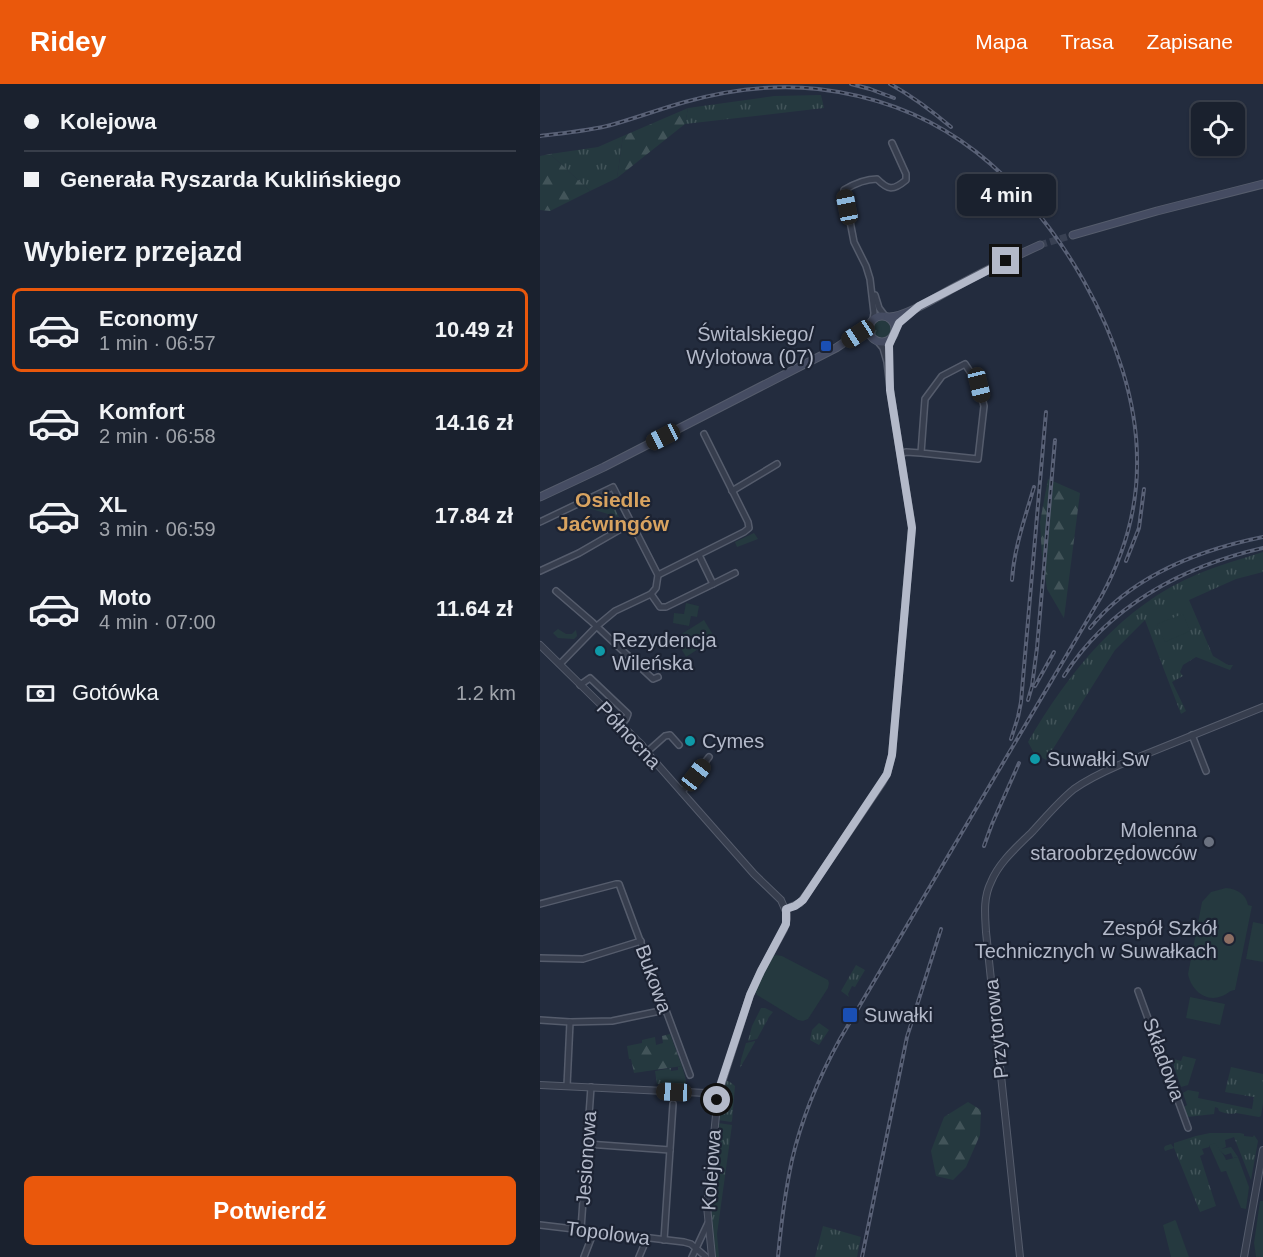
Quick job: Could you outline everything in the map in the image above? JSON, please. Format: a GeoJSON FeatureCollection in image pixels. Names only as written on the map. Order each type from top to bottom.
{"type":"FeatureCollection","features":[{"type":"Feature","properties":{"kind":"main road"},"geometry":{"type":"LineString","coordinates":[[1073,235],[1263,184]]}},
{"type":"Feature","properties":{"kind":"main road"},"geometry":{"type":"LineString","coordinates":[[836,348],[877,317],[895,317],[1040,245]]}},
{"type":"Feature","properties":{"kind":"main road"},"geometry":{"type":"LineString","coordinates":[[540,497],[604,467],[836,348],[864,338],[885,343],[894,335],[899,323],[919,306]]}},
{"type":"Feature","properties":{"kind":"main road"},"geometry":{"type":"LineString","coordinates":[[886,317],[893,322],[896,330]]}},
{"type":"Feature","properties":{"kind":"main road"},"geometry":{"type":"LineString","coordinates":[[871,323],[869,332],[875,340]]}},
{"type":"Feature","properties":{"kind":"street"},"geometry":{"type":"LineString","coordinates":[[886,317],[879,308],[866,266],[854,242],[844,190],[871,178],[877,178],[886,188],[906,180],[906,174],[892,143]]}},
{"type":"Feature","properties":{"kind":"street"},"geometry":{"type":"LineString","coordinates":[[871,285],[874,313],[871,323]]}},
{"type":"Feature","properties":{"kind":"street"},"geometry":{"type":"LineString","coordinates":[[786,909],[803,900],[887,774],[892,755],[912,528],[891,396],[889,345],[891,339]]}},
{"type":"Feature","properties":{"kind":"street"},"geometry":{"type":"LineString","coordinates":[[875,340],[883,348],[889,373]]}},
{"type":"Feature","properties":{"kind":"street"},"geometry":{"type":"LineString","coordinates":[[901,454],[906,452],[978,459],[984,406],[979,385],[965,364],[942,376],[925,399],[921,453]]}},
{"type":"Feature","properties":{"kind":"street"},"geometry":{"type":"LineString","coordinates":[[658,576],[748,528],[748,522],[704,434]]}},
{"type":"Feature","properties":{"kind":"street"},"geometry":{"type":"LineString","coordinates":[[732,491],[777,464]]}},
{"type":"Feature","properties":{"kind":"street"},"geometry":{"type":"LineString","coordinates":[[540,522],[613,486],[658,576],[656,588],[651,594],[615,611],[560,664]]}},
{"type":"Feature","properties":{"kind":"street"},"geometry":{"type":"LineString","coordinates":[[540,571],[579,553],[631,522]]}},
{"type":"Feature","properties":{"kind":"street"},"geometry":{"type":"LineString","coordinates":[[699,555],[713,584]]}},
{"type":"Feature","properties":{"kind":"street"},"geometry":{"type":"LineString","coordinates":[[651,594],[660,607],[666,607],[735,573]]}},
{"type":"Feature","properties":{"kind":"street"},"geometry":{"type":"LineString","coordinates":[[556,591],[653,679],[658,677]]}},
{"type":"Feature","properties":{"kind":"street","name":"Północna"},"geometry":{"type":"LineString","coordinates":[[540,645],[642,745],[754,874],[781,900],[786,909]]}},
{"type":"Feature","properties":{"kind":"street"},"geometry":{"type":"LineString","coordinates":[[580,685],[590,678],[628,714],[622,724]]}},
{"type":"Feature","properties":{"kind":"street","name":"Przytorowa"},"geometry":{"type":"LineString","coordinates":[[1020,1257],[986,932],[987,894],[994,875],[1056,806],[1075,789],[1098,774],[1263,707]]}},
{"type":"Feature","properties":{"kind":"street"},"geometry":{"type":"LineString","coordinates":[[647,752],[665,736],[670,735],[679,745]]}},
{"type":"Feature","properties":{"kind":"street"},"geometry":{"type":"LineString","coordinates":[[1192,735],[1206,771]]}},
{"type":"Feature","properties":{"kind":"street"},"geometry":{"type":"LineString","coordinates":[[682,792],[709,757]]}},
{"type":"Feature","properties":{"kind":"street","name":"Bukowa"},"geometry":{"type":"LineString","coordinates":[[540,904],[619,884],[690,1074]]}},
{"type":"Feature","properties":{"kind":"street","name":"Kolejowa"},"geometry":{"type":"LineString","coordinates":[[712,1257],[708,1196],[718,1095],[750,995],[786,924],[786,909]]}},
{"type":"Feature","properties":{"kind":"street"},"geometry":{"type":"LineString","coordinates":[[540,958],[583,959],[641,941]]}},
{"type":"Feature","properties":{"kind":"street","name":"Składowa"},"geometry":{"type":"LineString","coordinates":[[1138,990],[1188,1128]]}},
{"type":"Feature","properties":{"kind":"street"},"geometry":{"type":"LineString","coordinates":[[540,1020],[612,1021],[665,1010]]}},
{"type":"Feature","properties":{"kind":"street"},"geometry":{"type":"LineString","coordinates":[[567,1086],[570,1022]]}},
{"type":"Feature","properties":{"kind":"street"},"geometry":{"type":"LineString","coordinates":[[540,1085],[718,1095]]}},
{"type":"Feature","properties":{"kind":"street","name":"Jesionowa"},"geometry":{"type":"LineString","coordinates":[[581,1229],[591,1087]]}},
{"type":"Feature","properties":{"kind":"street"},"geometry":{"type":"LineString","coordinates":[[664,1240],[674,1104]]}},
{"type":"Feature","properties":{"kind":"street"},"geometry":{"type":"LineString","coordinates":[[587,1144],[670,1150]]}},
{"type":"Feature","properties":{"kind":"street"},"geometry":{"type":"LineString","coordinates":[[1244,1257],[1263,1150]]}},
{"type":"Feature","properties":{"kind":"street"},"geometry":{"type":"LineString","coordinates":[[692,1257],[708,1222]]}},
{"type":"Feature","properties":{"kind":"street","name":"Topolowa"},"geometry":{"type":"LineString","coordinates":[[540,1225],[684,1242],[696,1248],[706,1257]]}},
{"type":"Feature","properties":{"kind":"street"},"geometry":{"type":"LineString","coordinates":[[584,1257],[594,1231]]}},
{"type":"Feature","properties":{"kind":"street"},"geometry":{"type":"LineString","coordinates":[[639,1257],[647,1238]]}},
{"type":"Feature","properties":{"kind":"green space"},"geometry":{"type":"Polygon","coordinates":[[[821,95],[824,108],[685,124],[688,108],[774,96],[821,95]]]}},
{"type":"Feature","properties":{"kind":"green space"},"geometry":{"type":"Polygon","coordinates":[[[688,108],[685,124],[617,178],[623,136],[688,108]]]}},
{"type":"Feature","properties":{"kind":"green space"},"geometry":{"type":"Polygon","coordinates":[[[623,136],[617,178],[590,191],[550,154],[598,147],[623,136]]]}},
{"type":"Feature","properties":{"kind":"green space"},"geometry":{"type":"Polygon","coordinates":[[[550,154],[590,191],[550,211],[540,210],[540,156],[550,154]]]}},
{"type":"Feature","properties":{"kind":"green space"},"geometry":{"type":"Polygon","coordinates":[[[878,320],[886,320],[891,325],[889,336],[878,338],[873,333],[873,325],[878,320]]]}},
{"type":"Feature","properties":{"kind":"green space"},"geometry":{"type":"Polygon","coordinates":[[[1048,479],[1080,493],[1064,618],[1047,589],[1042,557],[1040,522],[1048,479]]]}},
{"type":"Feature","properties":{"kind":"green space"},"geometry":{"type":"Polygon","coordinates":[[[607,492],[619,517],[585,507],[583,504],[607,492]]]}},
{"type":"Feature","properties":{"kind":"green space"},"geometry":{"type":"Polygon","coordinates":[[[754,533],[758,539],[737,547],[735,542],[754,533]]]}},
{"type":"Feature","properties":{"kind":"green space"},"geometry":{"type":"Polygon","coordinates":[[[1263,552],[1263,572],[1236,579],[1189,600],[1213,656],[1228,665],[1233,665],[1230,670],[1196,657],[1183,665],[1180,672],[1183,676],[1172,682],[1186,711],[1181,714],[1145,620],[1115,650],[1046,760],[1034,753],[1028,742],[1044,716],[1079,667],[1121,623],[1171,587],[1206,571],[1263,552]]]}},
{"type":"Feature","properties":{"kind":"green space"},"geometry":{"type":"Polygon","coordinates":[[[686,603],[699,606],[697,617],[691,616],[689,626],[673,623],[674,613],[684,614],[686,603]]]}},
{"type":"Feature","properties":{"kind":"green space"},"geometry":{"type":"Polygon","coordinates":[[[1183,614],[1190,631],[1165,642],[1157,624],[1183,614]]]}},
{"type":"Feature","properties":{"kind":"green space"},"geometry":{"type":"Polygon","coordinates":[[[704,620],[715,638],[686,657],[675,638],[704,620]]]}},
{"type":"Feature","properties":{"kind":"green space"},"geometry":{"type":"Polygon","coordinates":[[[558,629],[566,634],[572,634],[576,630],[577,636],[574,639],[558,638],[553,633],[558,629]]]}},
{"type":"Feature","properties":{"kind":"green space"},"geometry":{"type":"Polygon","coordinates":[[[1226,888],[1240,893],[1248,905],[1252,906],[1235,990],[1216,998],[1210,998],[1196,990],[1188,974],[1202,902],[1211,892],[1226,888]]]}},
{"type":"Feature","properties":{"kind":"green space"},"geometry":{"type":"Polygon","coordinates":[[[1253,922],[1263,924],[1263,962],[1246,959],[1253,922]]]}},
{"type":"Feature","properties":{"kind":"green space"},"geometry":{"type":"Polygon","coordinates":[[[776,955],[828,980],[828,988],[808,1019],[798,1020],[757,995],[755,991],[773,956],[776,955]]]}},
{"type":"Feature","properties":{"kind":"green space"},"geometry":{"type":"Polygon","coordinates":[[[856,965],[865,970],[855,987],[852,986],[849,997],[841,991],[856,965]]]}},
{"type":"Feature","properties":{"kind":"green space"},"geometry":{"type":"Polygon","coordinates":[[[1190,997],[1225,1004],[1220,1025],[1186,1018],[1190,997]]]}},
{"type":"Feature","properties":{"kind":"green space"},"geometry":{"type":"Polygon","coordinates":[[[761,1008],[773,1012],[757,1039],[748,1041],[752,1026],[761,1008]]]}},
{"type":"Feature","properties":{"kind":"green space"},"geometry":{"type":"Polygon","coordinates":[[[819,1023],[829,1030],[819,1045],[810,1040],[812,1030],[819,1023]]]}},
{"type":"Feature","properties":{"kind":"green space"},"geometry":{"type":"Polygon","coordinates":[[[670,1034],[682,1066],[634,1073],[627,1046],[655,1037],[656,1045],[663,1043],[662,1036],[670,1034]]]}},
{"type":"Feature","properties":{"kind":"green space"},"geometry":{"type":"Polygon","coordinates":[[[755,1042],[740,1068],[746,1043],[755,1042]]]}},
{"type":"Feature","properties":{"kind":"green space"},"geometry":{"type":"Polygon","coordinates":[[[1183,1056],[1196,1059],[1188,1085],[1181,1087],[1174,1059],[1181,1061],[1183,1056]]]}},
{"type":"Feature","properties":{"kind":"green space"},"geometry":{"type":"Polygon","coordinates":[[[682,1066],[685,1084],[657,1084],[655,1071],[671,1068],[671,1071],[678,1070],[678,1067],[682,1066]]]}},
{"type":"Feature","properties":{"kind":"green space"},"geometry":{"type":"Polygon","coordinates":[[[1231,1067],[1263,1074],[1261,1116],[1225,1113],[1215,1107],[1214,1114],[1187,1117],[1184,1107],[1187,1105],[1183,1093],[1188,1090],[1199,1092],[1198,1098],[1252,1109],[1254,1097],[1225,1092],[1231,1067]]]}},
{"type":"Feature","properties":{"kind":"green space"},"geometry":{"type":"Polygon","coordinates":[[[725,1080],[735,1086],[731,1122],[718,1120],[720,1098],[725,1080]]]}},
{"type":"Feature","properties":{"kind":"green space"},"geometry":{"type":"Polygon","coordinates":[[[968,1102],[981,1110],[980,1135],[966,1167],[953,1180],[936,1176],[931,1151],[944,1117],[968,1102]]]}},
{"type":"Feature","properties":{"kind":"green space"},"geometry":{"type":"Polygon","coordinates":[[[718,1123],[732,1125],[717,1234],[719,1257],[715,1257],[710,1209],[718,1123]]]}},
{"type":"Feature","properties":{"kind":"green space"},"geometry":{"type":"Polygon","coordinates":[[[1210,1133],[1240,1133],[1253,1137],[1254,1135],[1258,1141],[1251,1180],[1234,1137],[1225,1140],[1226,1147],[1221,1149],[1231,1147],[1238,1157],[1233,1158],[1231,1153],[1225,1155],[1209,1145],[1202,1149],[1204,1154],[1200,1156],[1216,1206],[1200,1212],[1174,1143],[1210,1133]]]}},
{"type":"Feature","properties":{"kind":"green space"},"geometry":{"type":"Polygon","coordinates":[[[1215,1143],[1226,1160],[1238,1157],[1249,1187],[1246,1209],[1241,1208],[1226,1171],[1221,1172],[1209,1145],[1215,1143]]]}},
{"type":"Feature","properties":{"kind":"green space"},"geometry":{"type":"Polygon","coordinates":[[[1171,1144],[1174,1148],[1165,1151],[1164,1148],[1171,1144]]]}},
{"type":"Feature","properties":{"kind":"green space"},"geometry":{"type":"Polygon","coordinates":[[[1260,1201],[1263,1201],[1263,1257],[1256,1257],[1254,1243],[1260,1201]]]}},
{"type":"Feature","properties":{"kind":"green space"},"geometry":{"type":"Polygon","coordinates":[[[1175,1220],[1189,1257],[1171,1257],[1163,1225],[1175,1220]]]}},
{"type":"Feature","properties":{"kind":"green space"},"geometry":{"type":"Polygon","coordinates":[[[823,1226],[861,1237],[857,1257],[815,1257],[823,1226]]]}},
{"type":"Feature","properties":{"kind":"tunnel"},"geometry":{"type":"LineString","coordinates":[[1040,245],[1073,235]]}},
{"type":"Feature","properties":{"kind":"railway"},"geometry":{"type":"LineString","coordinates":[[851,84],[894,98]]}},
{"type":"Feature","properties":{"kind":"railway"},"geometry":{"type":"LineString","coordinates":[[890,84],[922,104],[951,127]]}},
{"type":"Feature","properties":{"kind":"railway"},"geometry":{"type":"LineString","coordinates":[[540,136],[602,127],[701,98],[734,91],[767,88],[784,87],[837,92],[875,100],[911,113],[961,141],[995,168],[1028,201],[1058,240],[1084,281],[1106,325],[1123,370],[1133,415],[1137,459],[1135,495],[1128,531],[1116,565],[1101,597],[825,1068],[806,1113],[792,1160],[778,1257]]}},
{"type":"Feature","properties":{"kind":"railway"},"geometry":{"type":"LineString","coordinates":[[1011,739],[1021,702],[1046,412]]}},
{"type":"Feature","properties":{"kind":"railway"},"geometry":{"type":"LineString","coordinates":[[1028,700],[1037,648],[1055,440]]}},
{"type":"Feature","properties":{"kind":"railway"},"geometry":{"type":"LineString","coordinates":[[1012,580],[1017,545],[1034,487]]}},
{"type":"Feature","properties":{"kind":"railway"},"geometry":{"type":"LineString","coordinates":[[1126,561],[1139,528],[1144,489]]}},
{"type":"Feature","properties":{"kind":"railway"},"geometry":{"type":"LineString","coordinates":[[1090,628],[1126,594],[1168,568],[1215,549],[1263,537]]}},
{"type":"Feature","properties":{"kind":"railway"},"geometry":{"type":"LineString","coordinates":[[1064,676],[1082,651],[1125,609],[1177,578],[1205,566],[1263,548]]}},
{"type":"Feature","properties":{"kind":"railway"},"geometry":{"type":"LineString","coordinates":[[1035,686],[1054,652]]}},
{"type":"Feature","properties":{"kind":"railway"},"geometry":{"type":"LineString","coordinates":[[984,846],[1019,763]]}},
{"type":"Feature","properties":{"kind":"railway"},"geometry":{"type":"LineString","coordinates":[[862,1257],[907,1037],[941,929]]}},
{"type":"Feature","properties":{"kind":"place","name":"Świtalskiego/ Wylotowa (07)"},"geometry":{"type":"Point","coordinates":[826,346]}},
{"type":"Feature","properties":{"kind":"place","name":"Rezydencja Wileńska"},"geometry":{"type":"Point","coordinates":[600,651]}},
{"type":"Feature","properties":{"kind":"place","name":"Cymes"},"geometry":{"type":"Point","coordinates":[690,741]}},
{"type":"Feature","properties":{"kind":"place","name":"Suwałki Sw"},"geometry":{"type":"Point","coordinates":[1035,759]}},
{"type":"Feature","properties":{"kind":"place","name":"Molenna staroobrzędowców"},"geometry":{"type":"Point","coordinates":[1209,842]}},
{"type":"Feature","properties":{"kind":"place","name":"Zespół Szkół Technicznych w Suwałkach"},"geometry":{"type":"Point","coordinates":[1229,939]}},
{"type":"Feature","properties":{"kind":"place","name":"Suwałki"},"geometry":{"type":"Point","coordinates":[850,1015]}},
{"type":"Feature","properties":{"kind":"district","name":"Osiedle Jaćwingów"},"geometry":{"type":"Point","coordinates":[613,512]}},
{"type":"Feature","properties":{"kind":"route"},"geometry":{"type":"LineString","coordinates":[[717,1100],[750,995],[786,924],[786,909],[803,900],[882,783],[892,755],[912,528],[890,390],[890,342],[899,323],[919,306],[1006,261]]}}]}
